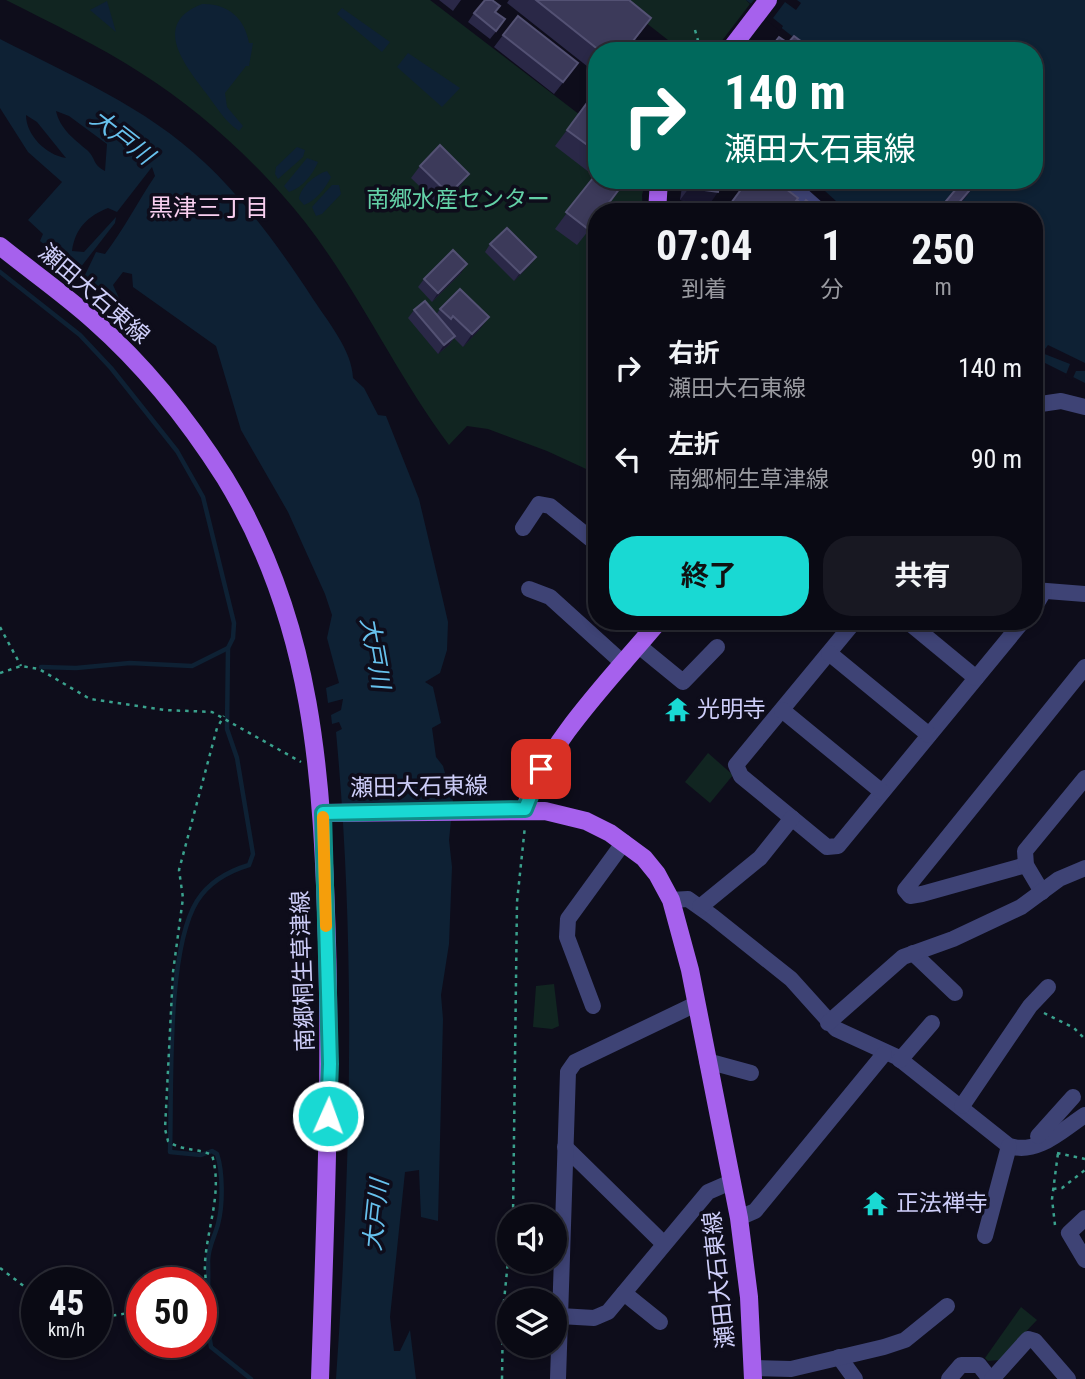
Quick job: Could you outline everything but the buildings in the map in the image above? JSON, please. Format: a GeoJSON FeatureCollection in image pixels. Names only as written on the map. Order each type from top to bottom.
{"type":"FeatureCollection","features":[{"type":"Feature","properties":{"kind":"main road"},"geometry":{"type":"LineString","coordinates":[[736,42],[768,0]]}},
{"type":"Feature","properties":{"kind":"main road","name":"瀬田大石東線"},"geometry":{"type":"LineString","coordinates":[[0,246],[93,320],[139,366],[194,432],[225,478],[260,541],[289,621],[305,683],[330,813],[518,809],[586,821],[624,842],[657,874],[671,900],[696,1004],[739,1218],[747,1272],[752,1373]]}},
{"type":"Feature","properties":{"kind":"main road"},"geometry":{"type":"LineString","coordinates":[[518,809],[551,754],[652,630]]}},
{"type":"Feature","properties":{"kind":"main road","name":"南郷桐生草津線"},"geometry":{"type":"LineString","coordinates":[[320,1379],[330,1064],[330,813]]}},
{"type":"Feature","properties":{"kind":"street"},"geometry":{"type":"LineString","coordinates":[[795,189],[811,203]]}},
{"type":"Feature","properties":{"kind":"street"},"geometry":{"type":"LineString","coordinates":[[1043,404],[1061,401],[1085,407]]}},
{"type":"Feature","properties":{"kind":"street"},"geometry":{"type":"LineString","coordinates":[[523,527],[539,504],[550,506],[588,537]]}},
{"type":"Feature","properties":{"kind":"street"},"geometry":{"type":"LineString","coordinates":[[529,589],[550,597],[624,664]]}},
{"type":"Feature","properties":{"kind":"street"},"geometry":{"type":"LineString","coordinates":[[1043,590],[1085,594]]}},
{"type":"Feature","properties":{"kind":"street"},"geometry":{"type":"LineString","coordinates":[[848,630],[736,765],[741,776],[827,847],[838,846],[1016,630]]}},
{"type":"Feature","properties":{"kind":"street"},"geometry":{"type":"LineString","coordinates":[[918,630],[976,678]]}},
{"type":"Feature","properties":{"kind":"street"},"geometry":{"type":"LineString","coordinates":[[639,646],[683,682],[717,647]]}},
{"type":"Feature","properties":{"kind":"street"},"geometry":{"type":"LineString","coordinates":[[829,653],[929,735]]}},
{"type":"Feature","properties":{"kind":"street"},"geometry":{"type":"LineString","coordinates":[[1026,864],[922,894],[910,896],[905,890],[1085,667]]}},
{"type":"Feature","properties":{"kind":"street"},"geometry":{"type":"LineString","coordinates":[[782,710],[882,792]]}},
{"type":"Feature","properties":{"kind":"street"},"geometry":{"type":"LineString","coordinates":[[1042,892],[1026,864],[1025,851],[1085,778]]}},
{"type":"Feature","properties":{"kind":"street"},"geometry":{"type":"LineString","coordinates":[[699,907],[760,858],[792,818]]}},
{"type":"Feature","properties":{"kind":"street"},"geometry":{"type":"LineString","coordinates":[[593,1006],[567,937],[568,919],[624,842]]}},
{"type":"Feature","properties":{"kind":"street"},"geometry":{"type":"LineString","coordinates":[[828,1023],[903,957],[1021,907],[1059,879],[1085,868]]}},
{"type":"Feature","properties":{"kind":"street"},"geometry":{"type":"LineString","coordinates":[[671,900],[688,899],[791,979],[828,1023],[900,1060],[1017,1147],[1042,1144],[1085,1115]]}},
{"type":"Feature","properties":{"kind":"street"},"geometry":{"type":"LineString","coordinates":[[913,953],[955,993]]}},
{"type":"Feature","properties":{"kind":"street"},"geometry":{"type":"LineString","coordinates":[[961,1106],[1030,1006],[1048,987]]}},
{"type":"Feature","properties":{"kind":"street"},"geometry":{"type":"LineString","coordinates":[[561,1288],[568,1072],[575,1062],[696,1004]]}},
{"type":"Feature","properties":{"kind":"street"},"geometry":{"type":"LineString","coordinates":[[900,1060],[932,1023]]}},
{"type":"Feature","properties":{"kind":"street"},"geometry":{"type":"LineString","coordinates":[[739,1218],[755,1212],[884,1054]]}},
{"type":"Feature","properties":{"kind":"street"},"geometry":{"type":"LineString","coordinates":[[707,1061],[751,1073]]}},
{"type":"Feature","properties":{"kind":"street"},"geometry":{"type":"LineString","coordinates":[[985,1236],[1017,1147],[1051,1125],[1073,1097]]}},
{"type":"Feature","properties":{"kind":"street"},"geometry":{"type":"LineString","coordinates":[[565,1147],[664,1244]]}},
{"type":"Feature","properties":{"kind":"street"},"geometry":{"type":"LineString","coordinates":[[567,1316],[594,1318],[608,1312],[708,1192],[731,1182]]}},
{"type":"Feature","properties":{"kind":"street"},"geometry":{"type":"LineString","coordinates":[[1085,1218],[1069,1233],[1085,1260]]}},
{"type":"Feature","properties":{"kind":"street"},"geometry":{"type":"LineString","coordinates":[[624,1293],[660,1322]]}},
{"type":"Feature","properties":{"kind":"street"},"geometry":{"type":"LineString","coordinates":[[752,1373],[791,1369],[905,1340],[947,1306]]}},
{"type":"Feature","properties":{"kind":"street"},"geometry":{"type":"LineString","coordinates":[[949,1379],[961,1364],[979,1365],[991,1379],[1028,1339],[1035,1341],[1068,1379]]}},
{"type":"Feature","properties":{"kind":"street"},"geometry":{"type":"LineString","coordinates":[[839,1357],[855,1379]]}},
{"type":"Feature","properties":{"kind":"street"},"geometry":{"type":"LineString","coordinates":[[558,1379],[559,1358]]}},
{"type":"Feature","properties":{"kind":"path"},"geometry":{"type":"LineString","coordinates":[[695,30],[698,42]]}},
{"type":"Feature","properties":{"kind":"path"},"geometry":{"type":"LineString","coordinates":[[0,627],[21,666]]}},
{"type":"Feature","properties":{"kind":"path"},"geometry":{"type":"LineString","coordinates":[[0,673],[21,666],[39,668],[90,699],[165,710],[212,712],[225,716],[320,772]]}},
{"type":"Feature","properties":{"kind":"path"},"geometry":{"type":"LineString","coordinates":[[205,1267],[214,1213],[215,1165],[212,1155],[198,1149],[178,1148],[167,1141],[165,1129],[173,971],[183,898],[179,870],[217,728],[225,716]]}},
{"type":"Feature","properties":{"kind":"path"},"geometry":{"type":"LineString","coordinates":[[513,1204],[517,902],[525,849],[518,809]]}},
{"type":"Feature","properties":{"kind":"path"},"geometry":{"type":"LineString","coordinates":[[1030,1006],[1074,1028],[1085,1039]]}},
{"type":"Feature","properties":{"kind":"path"},"geometry":{"type":"LineString","coordinates":[[1042,1144],[1058,1153],[1085,1159]]}},
{"type":"Feature","properties":{"kind":"path"},"geometry":{"type":"LineString","coordinates":[[1058,1153],[1053,1189],[1055,1226],[1069,1233]]}},
{"type":"Feature","properties":{"kind":"path"},"geometry":{"type":"LineString","coordinates":[[1053,1189],[1062,1188],[1085,1170]]}},
{"type":"Feature","properties":{"kind":"path"},"geometry":{"type":"LineString","coordinates":[[0,1268],[21,1284]]}},
{"type":"Feature","properties":{"kind":"path"},"geometry":{"type":"LineString","coordinates":[[502,1379],[507,1274]]}},
{"type":"Feature","properties":{"kind":"green space","name":"南郷水産センター"},"geometry":{"type":"Polygon","coordinates":[[[6,0],[430,0],[588,121],[588,189],[644,189],[642,203],[588,203],[588,470],[488,429],[467,426],[449,445],[325,249],[270,181],[229,141],[185,104],[141,73],[6,0]]]}},
{"type":"Feature","properties":{"kind":"green space"},"geometry":{"type":"Polygon","coordinates":[[[617,0],[746,0],[750,4],[721,42],[671,42],[617,0]]]}},
{"type":"Feature","properties":{"kind":"green space"},"geometry":{"type":"Polygon","coordinates":[[[708,753],[733,775],[710,803],[685,782],[708,753]]]}},
{"type":"Feature","properties":{"kind":"green space"},"geometry":{"type":"Polygon","coordinates":[[[554,984],[559,1026],[552,1029],[533,1027],[536,986],[554,984]]]}},
{"type":"Feature","properties":{"kind":"green space"},"geometry":{"type":"Polygon","coordinates":[[[1021,1307],[1037,1320],[999,1360],[988,1361],[985,1358],[1021,1307]]]}},
{"type":"Feature","properties":{"kind":"water"},"geometry":{"type":"Polygon","coordinates":[[[746,0],[1085,0],[1085,383],[1043,362],[1043,203],[838,203],[823,189],[1043,189],[1043,42],[800,42],[746,0]]]}},
{"type":"Feature","properties":{"kind":"water"},"geometry":{"type":"Polygon","coordinates":[[[107,1],[116,32],[90,10],[107,1]]]}},
{"type":"Feature","properties":{"kind":"water"},"geometry":{"type":"Polygon","coordinates":[[[202,4],[227,9],[239,19],[249,43],[253,43],[249,66],[246,66],[225,93],[227,107],[243,126],[239,131],[225,118],[198,82],[177,46],[175,34],[178,23],[186,12],[202,4]]]}},
{"type":"Feature","properties":{"kind":"water"},"geometry":{"type":"Polygon","coordinates":[[[342,8],[390,42],[382,52],[337,14],[342,8]]]}},
{"type":"Feature","properties":{"kind":"water","name":"大戸川"},"geometry":{"type":"Polygon","coordinates":[[[0,39],[132,108],[181,142],[204,162],[263,228],[332,327],[344,347],[353,378],[364,388],[378,415],[386,416],[419,499],[448,622],[447,650],[440,673],[425,682],[433,687],[441,723],[432,728],[436,757],[443,766],[453,801],[449,840],[452,867],[449,944],[441,995],[443,1019],[438,1221],[421,1217],[419,1170],[405,1172],[390,1317],[394,1351],[400,1351],[410,1330],[416,1379],[336,1379],[348,1137],[349,974],[347,893],[336,732],[342,729],[339,722],[332,724],[331,715],[341,710],[343,699],[328,703],[326,688],[339,683],[327,638],[332,615],[288,512],[241,430],[216,346],[133,287],[132,274],[123,272],[113,285],[119,298],[110,296],[84,277],[96,252],[105,254],[155,176],[152,167],[117,212],[108,208],[101,211],[79,229],[72,251],[84,252],[116,217],[115,223],[77,272],[40,241],[43,234],[28,220],[62,182],[28,152],[0,108],[0,39]],[[56,111],[64,128],[105,171],[107,144],[69,116],[56,111]],[[26,115],[33,137],[51,153],[66,158],[37,122],[26,115]]]}},
{"type":"Feature","properties":{"kind":"water"},"geometry":{"type":"Polygon","coordinates":[[[408,53],[460,88],[442,107],[397,67],[408,53]]]}},
{"type":"Feature","properties":{"kind":"water"},"geometry":{"type":"Polygon","coordinates":[[[297,147],[305,150],[303,157],[278,179],[275,174],[276,167],[297,147]]]}},
{"type":"Feature","properties":{"kind":"water"},"geometry":{"type":"Polygon","coordinates":[[[307,158],[318,162],[316,167],[303,184],[289,192],[284,186],[307,158]]]}},
{"type":"Feature","properties":{"kind":"water"},"geometry":{"type":"Polygon","coordinates":[[[327,171],[331,177],[326,185],[316,197],[304,205],[299,199],[302,190],[314,178],[327,171]]]}},
{"type":"Feature","properties":{"kind":"water"},"geometry":{"type":"Polygon","coordinates":[[[332,185],[339,185],[341,194],[322,214],[316,216],[312,207],[332,185]]]}},
{"type":"Feature","properties":{"kind":"pier"},"geometry":{"type":"Polygon","coordinates":[[[754,0],[797,0],[801,3],[796,10],[785,2],[773,18],[783,26],[780,31],[749,6],[754,0]]]}},
{"type":"Feature","properties":{"kind":"pier"},"geometry":{"type":"Polygon","coordinates":[[[1048,345],[1085,363],[1085,371],[1076,371],[1072,380],[1065,377],[1070,364],[1043,352],[1048,345]]]}},
{"type":"Feature","properties":{"kind":"waterway"},"geometry":{"type":"LineString","coordinates":[[0,272],[80,335],[111,368],[177,451],[203,497],[234,623],[233,638],[228,648],[227,729],[237,758],[253,854],[249,865],[234,870],[207,888],[197,901],[187,924],[175,986],[170,1152],[201,1155],[212,1151],[217,1154],[221,1198],[220,1216],[208,1256],[209,1336],[211,1347],[251,1379]]}},
{"type":"Feature","properties":{"kind":"waterway"},"geometry":{"type":"LineString","coordinates":[[41,667],[76,668],[130,663],[192,666],[228,648]]}},
{"type":"Feature","properties":{"kind":"slow traffic"},"geometry":{"type":"LineString","coordinates":[[323,817],[326,926]]}},
{"type":"Feature","properties":{"kind":"place","name":"光明寺"},"geometry":{"type":"Point","coordinates":[677,709]}},
{"type":"Feature","properties":{"kind":"place","name":"正法禅寺"},"geometry":{"type":"Point","coordinates":[876,1203]}},
{"type":"Feature","properties":{"kind":"district","name":"黒津三丁目"},"geometry":{"type":"Point","coordinates":[209,208]}},
{"type":"Feature","properties":{"kind":"route"},"geometry":{"type":"LineString","coordinates":[[328,1116],[330,1064],[323,813],[525,809],[541,769]]}}]}
